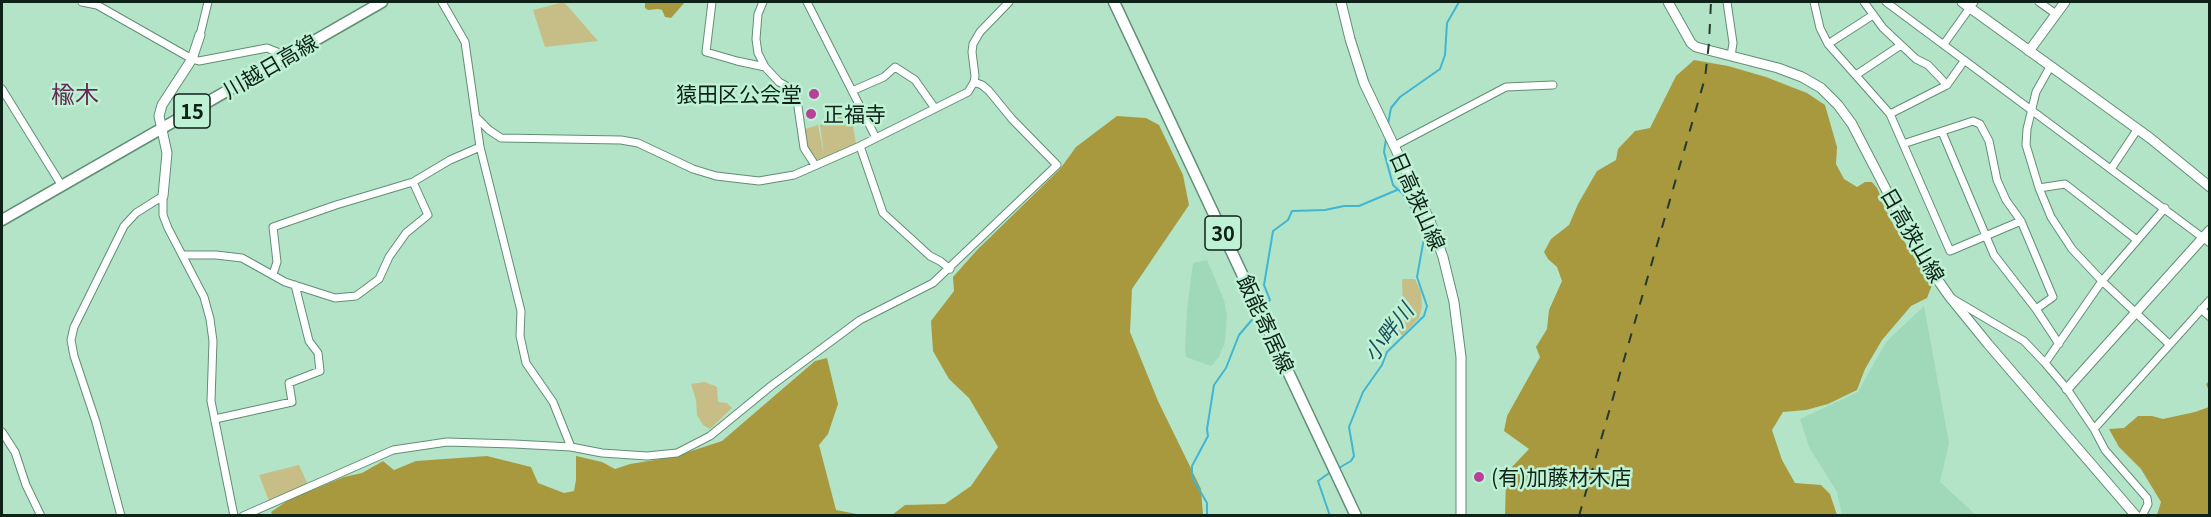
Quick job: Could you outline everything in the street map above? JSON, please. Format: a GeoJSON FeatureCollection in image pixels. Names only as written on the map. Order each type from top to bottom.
{"type":"FeatureCollection","features":[{"type":"Feature","properties":{"kind":"main road","name":"川越日高線"},"geometry":{"type":"LineString","coordinates":[[2,220],[382,2]]}},
{"type":"Feature","properties":{"kind":"main road","name":"飯能寄居線"},"geometry":{"type":"LineString","coordinates":[[1114,2],[1356,516]]}},
{"type":"Feature","properties":{"kind":"main road","name":"日高狭山線"},"geometry":{"type":"LineString","coordinates":[[1341,2],[1355,59],[1364,83],[1430,221],[1443,257],[1454,302],[1461,357],[1461,516]]}},
{"type":"Feature","properties":{"kind":"main road","name":"日高狭山線"},"geometry":{"type":"LineString","coordinates":[[1668,2],[1691,43],[1696,47],[1778,68],[1802,77],[1821,88],[1838,105],[1852,124],[1919,253],[1949,296],[2136,516]]}},
{"type":"Feature","properties":{"kind":"main road"},"geometry":{"type":"LineString","coordinates":[[2029,51],[2065,2]]}},
{"type":"Feature","properties":{"kind":"main road"},"geometry":{"type":"LineString","coordinates":[[1969,3],[2210,187]]}},
{"type":"Feature","properties":{"kind":"main road"},"geometry":{"type":"LineString","coordinates":[[163,196],[167,153],[159,116],[162,105],[192,59],[200,35]]}},
{"type":"Feature","properties":{"kind":"main road"},"geometry":{"type":"LineString","coordinates":[[2067,389],[2135,312],[2207,236]]}},
{"type":"Feature","properties":{"kind":"street"},"geometry":{"type":"LineString","coordinates":[[82,2],[97,5],[199,61],[267,48],[287,56]]}},
{"type":"Feature","properties":{"kind":"street"},"geometry":{"type":"LineString","coordinates":[[442,2],[465,42],[480,147],[521,311],[520,336],[526,363],[553,402],[571,447]]}},
{"type":"Feature","properties":{"kind":"street"},"geometry":{"type":"LineString","coordinates":[[712,2],[706,52],[737,62],[765,67]]}},
{"type":"Feature","properties":{"kind":"street"},"geometry":{"type":"LineString","coordinates":[[763,2],[758,14],[756,39],[765,67],[779,82],[790,88],[796,100],[804,148],[815,165]]}},
{"type":"Feature","properties":{"kind":"street"},"geometry":{"type":"LineString","coordinates":[[807,2],[876,138]]}},
{"type":"Feature","properties":{"kind":"street"},"geometry":{"type":"LineString","coordinates":[[476,117],[501,138],[612,140],[638,143],[693,169],[716,176],[739,180],[777,179],[794,175],[860,146],[968,92],[974,82],[973,44],[980,32],[1009,2]]}},
{"type":"Feature","properties":{"kind":"street"},"geometry":{"type":"LineString","coordinates":[[1727,2],[1733,43],[1731,56]]}},
{"type":"Feature","properties":{"kind":"street"},"geometry":{"type":"LineString","coordinates":[[1815,2],[1820,28],[1828,44],[1890,114],[1950,251],[2021,221]]}},
{"type":"Feature","properties":{"kind":"street"},"geometry":{"type":"LineString","coordinates":[[1864,2],[1882,28],[1916,59],[1929,65],[1947,85]]}},
{"type":"Feature","properties":{"kind":"street"},"geometry":{"type":"LineString","coordinates":[[1886,2],[2030,110],[2207,236]]}},
{"type":"Feature","properties":{"kind":"street"},"geometry":{"type":"LineString","coordinates":[[2039,2],[2056,14]]}},
{"type":"Feature","properties":{"kind":"street"},"geometry":{"type":"LineString","coordinates":[[200,35],[206,3]]}},
{"type":"Feature","properties":{"kind":"street"},"geometry":{"type":"LineString","coordinates":[[1944,44],[1969,3]]}},
{"type":"Feature","properties":{"kind":"street"},"geometry":{"type":"LineString","coordinates":[[1828,44],[1873,15]]}},
{"type":"Feature","properties":{"kind":"street"},"geometry":{"type":"LineString","coordinates":[[1856,75],[1900,45]]}},
{"type":"Feature","properties":{"kind":"street"},"geometry":{"type":"LineString","coordinates":[[1890,114],[1947,85],[1965,61]]}},
{"type":"Feature","properties":{"kind":"street"},"geometry":{"type":"LineString","coordinates":[[852,91],[884,76],[895,67],[915,80],[934,107]]}},
{"type":"Feature","properties":{"kind":"street"},"geometry":{"type":"LineString","coordinates":[[2050,67],[2036,92],[2030,110],[2026,145],[2039,188],[2051,217],[2072,249],[2102,281],[2169,344]]}},
{"type":"Feature","properties":{"kind":"street"},"geometry":{"type":"LineString","coordinates":[[243,516],[393,450],[447,442],[571,447],[602,453],[647,456],[677,453],[710,436],[771,386],[860,320],[933,283],[1057,165],[1012,119],[989,91],[974,82]]}},
{"type":"Feature","properties":{"kind":"street"},"geometry":{"type":"LineString","coordinates":[[1392,143],[1506,87],[1553,85]]}},
{"type":"Feature","properties":{"kind":"street"},"geometry":{"type":"LineString","coordinates":[[2,89],[62,186]]}},
{"type":"Feature","properties":{"kind":"street"},"geometry":{"type":"LineString","coordinates":[[1903,144],[1973,121],[1980,124],[1989,141],[1997,180],[2006,200],[2021,221],[2053,297],[2036,309]]}},
{"type":"Feature","properties":{"kind":"street"},"geometry":{"type":"LineString","coordinates":[[2111,169],[2137,130]]}},
{"type":"Feature","properties":{"kind":"street"},"geometry":{"type":"LineString","coordinates":[[1942,132],[1994,255],[2060,344]]}},
{"type":"Feature","properties":{"kind":"street"},"geometry":{"type":"LineString","coordinates":[[860,146],[884,213],[930,256],[950,269]]}},
{"type":"Feature","properties":{"kind":"street"},"geometry":{"type":"LineString","coordinates":[[273,274],[277,262],[273,227],[413,182],[450,160],[480,147]]}},
{"type":"Feature","properties":{"kind":"street"},"geometry":{"type":"LineString","coordinates":[[183,255],[242,258],[285,282],[341,299],[356,296],[379,279],[389,257],[406,233],[428,215],[413,182]]}},
{"type":"Feature","properties":{"kind":"street"},"geometry":{"type":"LineString","coordinates":[[2039,188],[2065,184],[2138,240]]}},
{"type":"Feature","properties":{"kind":"street"},"geometry":{"type":"LineString","coordinates":[[121,516],[71,340],[74,327],[124,226],[136,213],[163,196],[164,215],[168,228],[204,297],[210,319],[213,341],[211,401],[234,516]]}},
{"type":"Feature","properties":{"kind":"street"},"geometry":{"type":"LineString","coordinates":[[2045,363],[2102,281],[2165,208]]}},
{"type":"Feature","properties":{"kind":"street"},"geometry":{"type":"LineString","coordinates":[[215,419],[292,402],[289,383],[320,370],[318,353],[309,341],[295,285]]}},
{"type":"Feature","properties":{"kind":"street"},"geometry":{"type":"LineString","coordinates":[[1949,296],[2024,341],[2045,363],[2067,389],[2105,450],[2147,498],[2148,504],[2142,516]]}},
{"type":"Feature","properties":{"kind":"street"},"geometry":{"type":"LineString","coordinates":[[2094,429],[2210,300]]}},
{"type":"Feature","properties":{"kind":"street"},"geometry":{"type":"LineString","coordinates":[[2201,309],[2210,317]]}},
{"type":"Feature","properties":{"kind":"street"},"geometry":{"type":"LineString","coordinates":[[2,432],[15,452],[26,484],[41,516]]}},
{"type":"Feature","properties":{"kind":"shaded area"},"geometry":{"type":"Polygon","coordinates":[[[564,2],[598,41],[545,47],[533,10],[564,2]]]}},
{"type":"Feature","properties":{"kind":"shaded area"},"geometry":{"type":"Polygon","coordinates":[[[645,2],[685,2],[671,18],[665,17],[662,10],[648,10],[645,8],[645,2]]]}},
{"type":"Feature","properties":{"kind":"shaded area"},"geometry":{"type":"Polygon","coordinates":[[[1694,60],[1728,66],[1766,77],[1807,93],[1825,105],[1837,147],[1836,164],[1844,179],[1857,187],[1865,182],[1872,182],[1877,188],[1890,219],[1932,285],[1927,298],[1911,306],[1882,340],[1865,369],[1857,390],[1828,404],[1806,410],[1783,412],[1772,430],[1782,460],[1795,483],[1821,485],[1830,494],[1837,515],[1505,515],[1506,481],[1512,467],[1529,449],[1504,431],[1507,416],[1540,357],[1536,347],[1547,329],[1549,310],[1562,281],[1557,267],[1544,252],[1551,239],[1569,225],[1597,171],[1616,160],[1618,149],[1635,131],[1650,128],[1676,76],[1694,60]]]}},
{"type":"Feature","properties":{"kind":"shaded area"},"geometry":{"type":"Polygon","coordinates":[[[850,110],[856,143],[817,160],[808,148],[805,129],[818,125],[824,155],[820,125],[850,110]]]}},
{"type":"Feature","properties":{"kind":"shaded area"},"geometry":{"type":"Polygon","coordinates":[[[1117,116],[1146,118],[1159,125],[1183,175],[1189,205],[1132,289],[1130,332],[1158,401],[1201,489],[1203,515],[892,515],[905,505],[945,504],[971,486],[998,447],[969,398],[949,379],[933,351],[931,321],[954,291],[953,277],[977,250],[1060,169],[1076,147],[1117,116]]]}},
{"type":"Feature","properties":{"kind":"shaded area"},"geometry":{"type":"Polygon","coordinates":[[[1207,260],[1224,300],[1227,315],[1225,342],[1219,357],[1211,366],[1186,357],[1185,349],[1193,263],[1207,260]]]}},
{"type":"Feature","properties":{"kind":"shaded area"},"geometry":{"type":"Polygon","coordinates":[[[1402,279],[1415,279],[1421,292],[1422,307],[1419,318],[1403,335],[1397,333],[1403,316],[1402,279]]]}},
{"type":"Feature","properties":{"kind":"shaded area"},"geometry":{"type":"Polygon","coordinates":[[[1924,306],[1949,443],[1940,482],[1976,515],[1842,515],[1837,492],[1809,447],[1800,419],[1858,392],[1886,342],[1924,306]]]}},
{"type":"Feature","properties":{"kind":"shaded area"},"geometry":{"type":"Polygon","coordinates":[[[827,358],[838,404],[828,434],[819,445],[836,510],[862,515],[273,516],[271,512],[290,499],[344,477],[362,473],[383,461],[394,470],[416,461],[487,456],[531,467],[538,483],[564,493],[574,491],[576,456],[602,462],[615,469],[630,464],[673,457],[722,441],[815,361],[827,358]]]}},
{"type":"Feature","properties":{"kind":"shaded area"},"geometry":{"type":"Polygon","coordinates":[[[705,382],[717,387],[718,402],[727,403],[732,408],[710,429],[703,425],[697,415],[696,400],[691,384],[705,382]]]}},
{"type":"Feature","properties":{"kind":"shaded area"},"geometry":{"type":"Polygon","coordinates":[[[2209,407],[2209,515],[2157,515],[2161,502],[2141,469],[2119,447],[2109,429],[2124,428],[2138,416],[2163,419],[2209,407]]]}},
{"type":"Feature","properties":{"kind":"shaded area"},"geometry":{"type":"Polygon","coordinates":[[[299,465],[308,485],[269,501],[259,475],[299,465]]]}},
{"type":"Feature","properties":{"kind":"waterway","name":"小畔川"},"geometry":{"type":"LineString","coordinates":[[1388,124],[1391,108],[1400,97],[1440,69],[1445,55],[1447,23],[1459,2]]}},
{"type":"Feature","properties":{"kind":"waterway","name":"小畔川"},"geometry":{"type":"LineString","coordinates":[[1337,469],[1351,461],[1354,456],[1349,427],[1363,392],[1382,365],[1387,352],[1424,316],[1427,306],[1417,277],[1424,238],[1421,224],[1403,194],[1393,185],[1384,152],[1386,139]]}},
{"type":"Feature","properties":{"kind":"waterway"},"geometry":{"type":"LineString","coordinates":[[1262,308],[1270,300],[1264,285],[1273,231],[1288,220],[1292,211],[1359,206],[1397,190]]}},
{"type":"Feature","properties":{"kind":"waterway"},"geometry":{"type":"LineString","coordinates":[[1207,516],[1207,503],[1192,477],[1192,466],[1208,436],[1207,429],[1214,385],[1226,368],[1239,335],[1256,315]]}},
{"type":"Feature","properties":{"kind":"waterway","name":"小畔川"},"geometry":{"type":"LineString","coordinates":[[1330,516],[1318,481],[1332,471]]}},
{"type":"Feature","properties":{"kind":"railway"},"geometry":{"type":"LineString","coordinates":[[1579,516],[1705,78],[1711,2]]}},
{"type":"Feature","properties":{"kind":"place","name":"猿田区公会堂"},"geometry":{"type":"Point","coordinates":[814,94]}},
{"type":"Feature","properties":{"kind":"place","name":"正福寺"},"geometry":{"type":"Point","coordinates":[811,114]}},
{"type":"Feature","properties":{"kind":"place","name":"(有)加藤材木店"},"geometry":{"type":"Point","coordinates":[1479,477]}},
{"type":"Feature","properties":{"kind":"district","name":"楡木"},"geometry":{"type":"Point","coordinates":[75,94]}}]}
